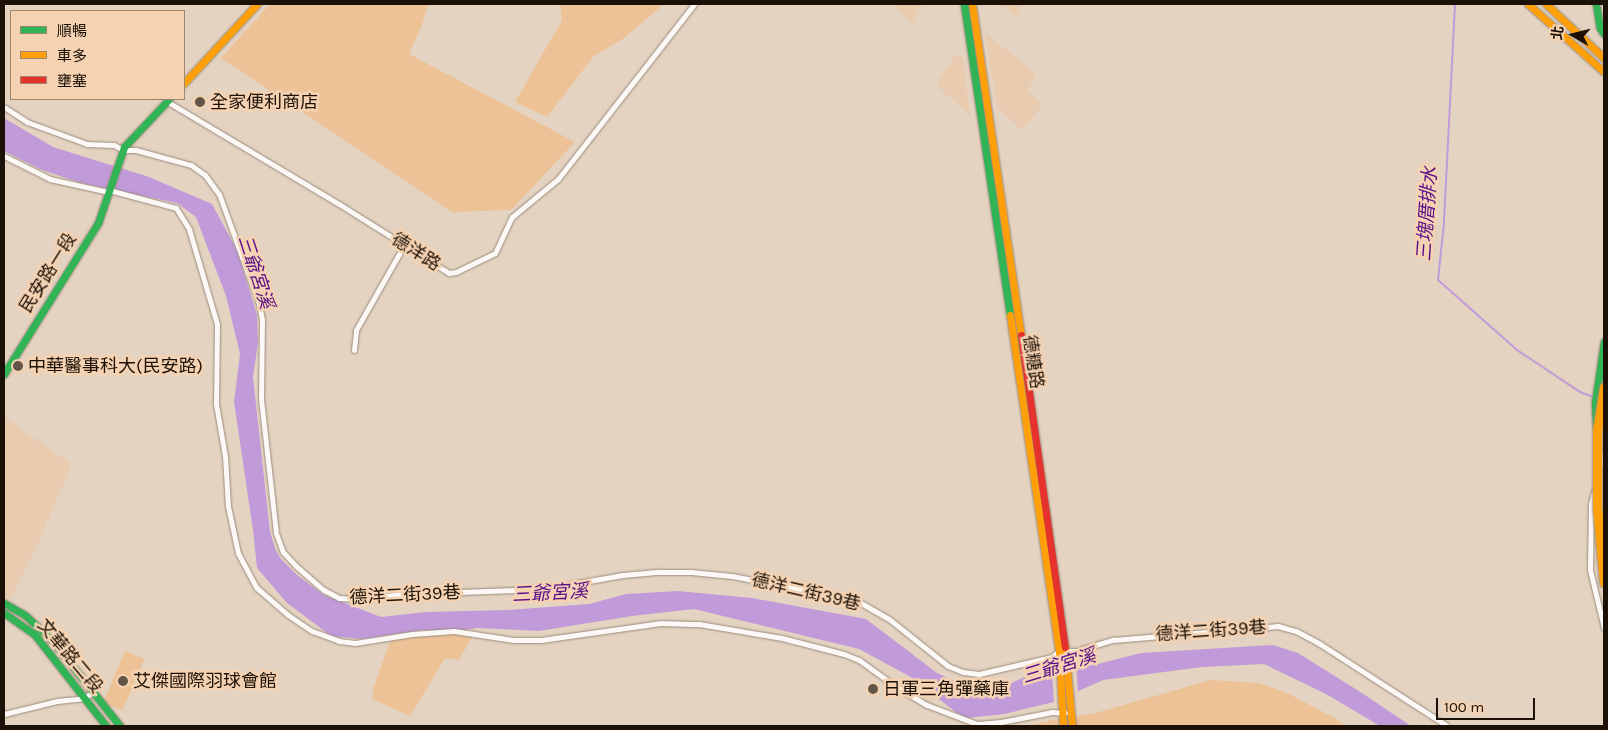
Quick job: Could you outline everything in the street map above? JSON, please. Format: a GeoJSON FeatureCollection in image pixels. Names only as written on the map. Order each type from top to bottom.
{"type":"FeatureCollection","features":[{"type":"Feature","properties":{"kind":"main road"},"geometry":{"type":"LineString","coordinates":[[185,82],[257,4]]}},
{"type":"Feature","properties":{"kind":"main road","name":"德糖路"},"geometry":{"type":"LineString","coordinates":[[964,4],[1062,654]]}},
{"type":"Feature","properties":{"kind":"main road","name":"德糖路"},"geometry":{"type":"LineString","coordinates":[[972,4],[1062,654],[1067,709],[1072,726]]}},
{"type":"Feature","properties":{"kind":"main road"},"geometry":{"type":"LineString","coordinates":[[1528,4],[1604,72]]}},
{"type":"Feature","properties":{"kind":"main road"},"geometry":{"type":"LineString","coordinates":[[1546,4],[1604,58]]}},
{"type":"Feature","properties":{"kind":"main road"},"geometry":{"type":"LineString","coordinates":[[1596,4],[1600,28],[1604,34]]}},
{"type":"Feature","properties":{"kind":"main road"},"geometry":{"type":"LineString","coordinates":[[123,151],[168,100]]}},
{"type":"Feature","properties":{"kind":"main road","name":"民安路一段"},"geometry":{"type":"LineString","coordinates":[[4,374],[98,223],[123,151]]}},
{"type":"Feature","properties":{"kind":"main road"},"geometry":{"type":"LineString","coordinates":[[1604,342],[1595,402],[1597,507],[1604,583]]}},
{"type":"Feature","properties":{"kind":"main road"},"geometry":{"type":"LineString","coordinates":[[1597,431],[1604,387]]}},
{"type":"Feature","properties":{"kind":"main road","name":"文華路二段"},"geometry":{"type":"LineString","coordinates":[[4,603],[25,615],[42,630],[120,726]]}},
{"type":"Feature","properties":{"kind":"main road","name":"文華路二段"},"geometry":{"type":"LineString","coordinates":[[4,613],[35,635],[106,726]]}},
{"type":"Feature","properties":{"kind":"main road","name":"德糖路"},"geometry":{"type":"LineString","coordinates":[[1063,726],[1067,709]]}},
{"type":"Feature","properties":{"kind":"street","name":"德洋路"},"geometry":{"type":"LineString","coordinates":[[168,100],[449,273],[468,268],[495,253],[512,217],[558,179],[694,4]]}},
{"type":"Feature","properties":{"kind":"street","name":"德洋二街39巷"},"geometry":{"type":"LineString","coordinates":[[4,107],[27,122],[87,144],[114,145],[123,151],[136,150],[191,165],[205,175],[224,201],[262,320],[261,399],[271,479],[273,520],[278,540],[283,552],[296,566],[324,590],[339,598],[543,589],[623,575],[691,572],[754,580],[861,603],[889,619],[948,666],[963,672],[979,674],[1076,652],[1113,640],[1278,626],[1296,631],[1320,644],[1447,726]]}},
{"type":"Feature","properties":{"kind":"street"},"geometry":{"type":"LineString","coordinates":[[4,156],[50,180],[109,189],[176,208],[190,229],[217,324],[216,404],[225,456],[228,506],[238,553],[252,582],[267,598],[312,631],[346,643],[371,642],[412,634],[454,631],[512,640],[541,640],[661,623],[699,624],[782,638],[852,657],[927,705],[977,724],[1001,722],[1067,709]]}},
{"type":"Feature","properties":{"kind":"street"},"geometry":{"type":"LineString","coordinates":[[354,350],[356,330],[404,245]]}},
{"type":"Feature","properties":{"kind":"street"},"geometry":{"type":"LineString","coordinates":[[1604,452],[1590,504],[1590,570],[1604,628]]}},
{"type":"Feature","properties":{"kind":"street"},"geometry":{"type":"LineString","coordinates":[[4,714],[57,701],[84,698],[93,692]]}},
{"type":"Feature","properties":{"kind":"shaded area"},"geometry":{"type":"Polygon","coordinates":[[[270,4],[428,4],[422,25],[409,54],[575,142],[511,210],[452,212],[221,58],[270,4]]]}},
{"type":"Feature","properties":{"kind":"shaded area"},"geometry":{"type":"Polygon","coordinates":[[[560,4],[664,4],[624,38],[594,56],[547,117],[515,102],[562,20],[560,4]]]}},
{"type":"Feature","properties":{"kind":"shaded area"},"geometry":{"type":"Polygon","coordinates":[[[893,4],[923,4],[912,24],[893,4]]]}},
{"type":"Feature","properties":{"kind":"shaded area"},"geometry":{"type":"Polygon","coordinates":[[[1001,4],[1022,4],[1016,16],[1001,4]]]}},
{"type":"Feature","properties":{"kind":"shaded area"},"geometry":{"type":"Polygon","coordinates":[[[985,32],[1036,74],[1028,90],[1043,104],[1022,130],[997,107],[985,32]]]}},
{"type":"Feature","properties":{"kind":"shaded area"},"geometry":{"type":"Polygon","coordinates":[[[957,53],[963,59],[970,116],[936,85],[957,53]]]}},
{"type":"Feature","properties":{"kind":"shaded area"},"geometry":{"type":"Polygon","coordinates":[[[4,118],[53,147],[149,177],[212,204],[237,250],[257,315],[258,343],[253,377],[270,532],[276,551],[281,559],[297,575],[324,595],[381,617],[426,612],[507,610],[589,604],[626,594],[678,591],[752,598],[866,619],[937,673],[963,685],[992,692],[1029,675],[1094,665],[1141,653],[1273,645],[1298,653],[1411,726],[1380,726],[1326,694],[1264,664],[1202,667],[1103,680],[1054,702],[1004,714],[967,718],[957,713],[909,676],[859,649],[694,609],[632,616],[539,631],[477,628],[464,630],[422,630],[362,639],[331,636],[287,603],[257,568],[234,402],[240,354],[226,296],[196,217],[177,203],[81,183],[42,170],[4,151],[4,118]]]}},
{"type":"Feature","properties":{"kind":"shaded area"},"geometry":{"type":"Polygon","coordinates":[[[4,417],[72,464],[39,541],[10,599],[4,596],[4,417]]]}},
{"type":"Feature","properties":{"kind":"shaded area"},"geometry":{"type":"Polygon","coordinates":[[[474,634],[459,660],[445,658],[410,716],[372,699],[374,686],[391,639],[413,635],[474,634]]]}},
{"type":"Feature","properties":{"kind":"shaded area","name":"艾傑國際羽球會館"},"geometry":{"type":"Polygon","coordinates":[[[125,651],[144,659],[122,711],[103,703],[125,651]]]}},
{"type":"Feature","properties":{"kind":"shaded area"},"geometry":{"type":"Polygon","coordinates":[[[1211,680],[1259,683],[1285,692],[1346,726],[1027,726],[1092,714],[1211,680]]]}},
{"type":"Feature","properties":{"kind":"pier"},"geometry":{"type":"Polygon","coordinates":[[[1076,665],[1078,694],[1054,705],[1052,668],[1076,665]]]}},
{"type":"Feature","properties":{"kind":"waterway","name":"三塊厝排水"},"geometry":{"type":"LineString","coordinates":[[1455,4],[1444,223],[1438,280],[1517,350],[1580,392],[1594,397]]}},
{"type":"Feature","properties":{"kind":"traffic: fast"},"geometry":{"type":"LineString","coordinates":[[964,4],[1010,315]]}},
{"type":"Feature","properties":{"kind":"traffic: fast"},"geometry":{"type":"LineString","coordinates":[[1596,4],[1600,28],[1604,34]]}},
{"type":"Feature","properties":{"kind":"traffic: fast"},"geometry":{"type":"LineString","coordinates":[[4,374],[98,223],[124,147],[168,100]]}},
{"type":"Feature","properties":{"kind":"traffic: fast"},"geometry":{"type":"LineString","coordinates":[[1596,424],[1595,402],[1604,342]]}},
{"type":"Feature","properties":{"kind":"traffic: fast"},"geometry":{"type":"LineString","coordinates":[[4,603],[25,615],[51,639],[120,726]]}},
{"type":"Feature","properties":{"kind":"traffic: fast"},"geometry":{"type":"LineString","coordinates":[[4,613],[35,635],[106,726]]}},
{"type":"Feature","properties":{"kind":"traffic: slow"},"geometry":{"type":"LineString","coordinates":[[185,82],[257,4]]}},
{"type":"Feature","properties":{"kind":"traffic: slow"},"geometry":{"type":"LineString","coordinates":[[972,4],[1021,335]]}},
{"type":"Feature","properties":{"kind":"traffic: slow"},"geometry":{"type":"LineString","coordinates":[[1528,4],[1604,72]]}},
{"type":"Feature","properties":{"kind":"traffic: slow"},"geometry":{"type":"LineString","coordinates":[[1546,4],[1604,58]]}},
{"type":"Feature","properties":{"kind":"traffic: slow"},"geometry":{"type":"LineString","coordinates":[[1010,315],[1059,651],[1063,726]]}},
{"type":"Feature","properties":{"kind":"traffic: slow"},"geometry":{"type":"LineString","coordinates":[[1604,387],[1597,431],[1597,507],[1604,583]]}},
{"type":"Feature","properties":{"kind":"traffic: slow"},"geometry":{"type":"LineString","coordinates":[[1065,647],[1072,726]]}},
{"type":"Feature","properties":{"kind":"traffic: jam"},"geometry":{"type":"LineString","coordinates":[[1021,335],[1065,647]]}},
{"type":"Feature","properties":{"kind":"place","name":"全家便利商店"},"geometry":{"type":"Point","coordinates":[200,102]}},
{"type":"Feature","properties":{"kind":"place","name":"中華醫事科大(民安路)"},"geometry":{"type":"Point","coordinates":[18,366]}},
{"type":"Feature","properties":{"kind":"place","name":"艾傑國際羽球會館"},"geometry":{"type":"Point","coordinates":[123,681]}},
{"type":"Feature","properties":{"kind":"place","name":"日軍三角彈藥庫"},"geometry":{"type":"Point","coordinates":[873,689]}},
{"type":"Feature","properties":{"kind":"water label","name":"三爺宮溪"},"geometry":{"type":"Point","coordinates":[255,272]}},
{"type":"Feature","properties":{"kind":"water label","name":"三爺宮溪"},"geometry":{"type":"Point","coordinates":[550,594]}},
{"type":"Feature","properties":{"kind":"water label","name":"三爺宮溪"},"geometry":{"type":"Point","coordinates":[1059,667]}}]}
